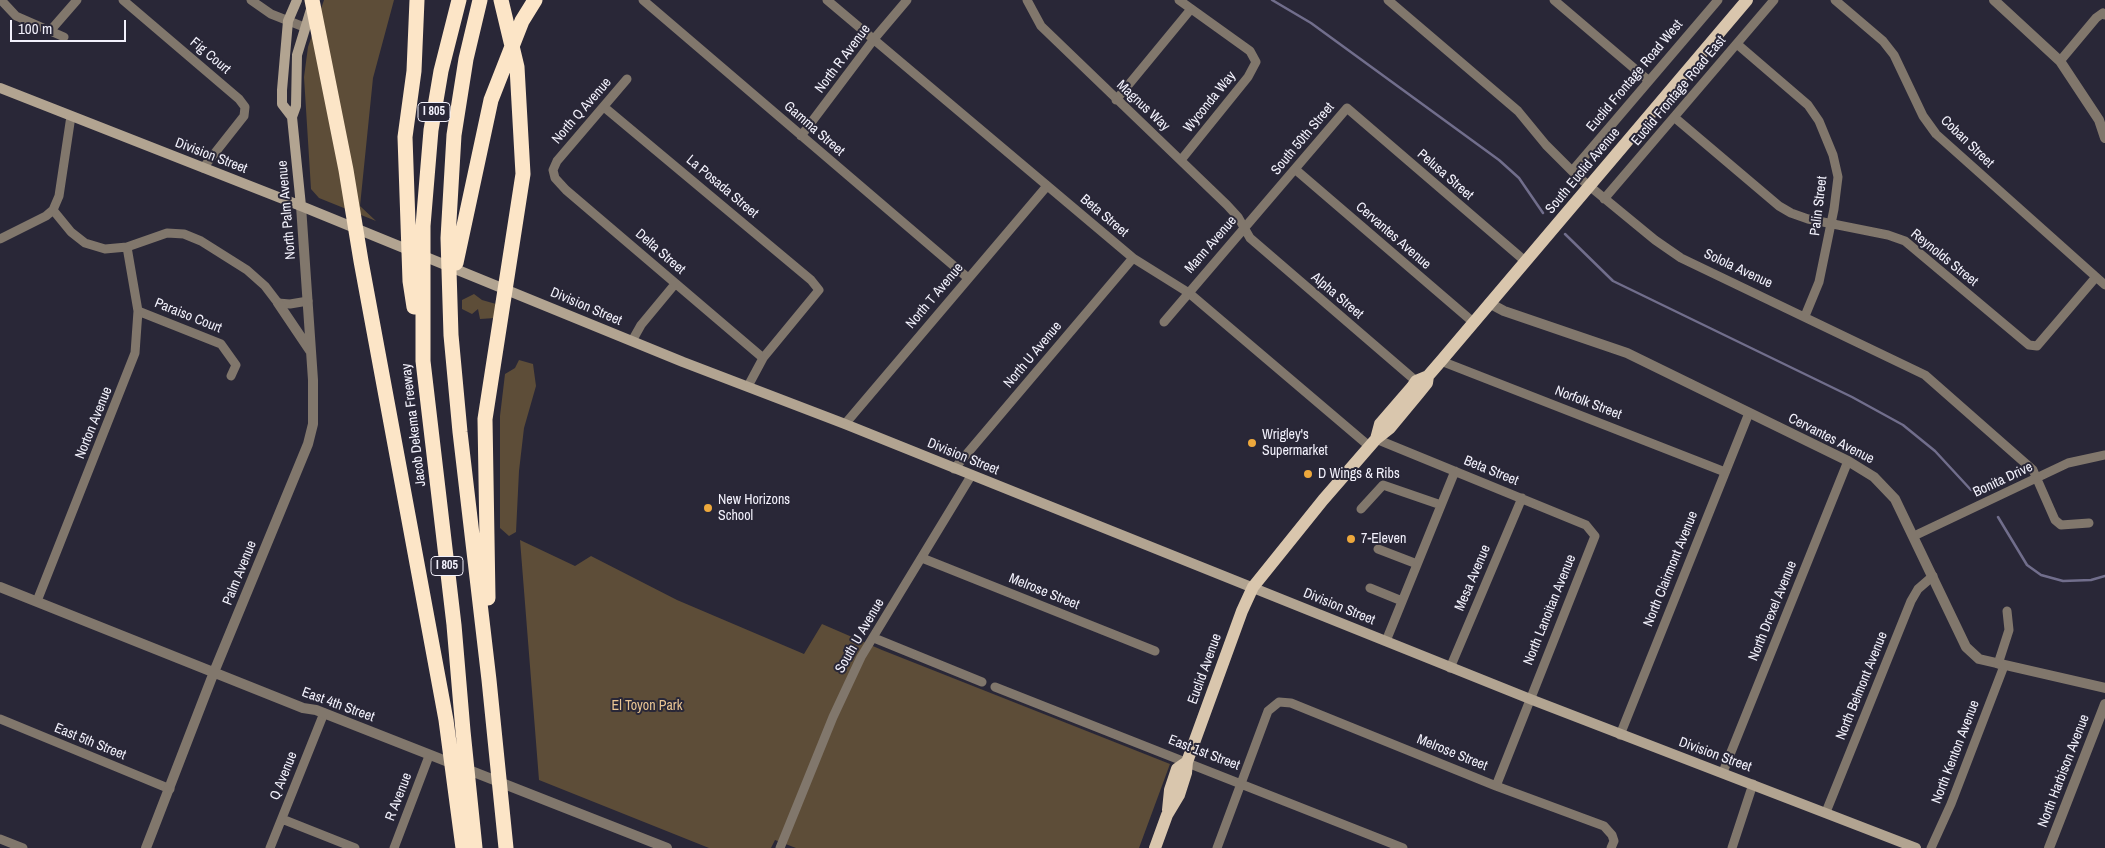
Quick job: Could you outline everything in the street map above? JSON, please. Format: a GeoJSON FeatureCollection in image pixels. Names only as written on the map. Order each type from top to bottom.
{"type":"FeatureCollection","features":[{"type":"Feature","properties":{"kind":"highway"},"geometry":{"type":"LineString","coordinates":[[313,0],[346,170],[361,261],[446,720],[463,848]]}},
{"type":"Feature","properties":{"kind":"highway"},"geometry":{"type":"LineString","coordinates":[[416,282],[407,214],[405,138],[414,71],[417,0]]}},
{"type":"Feature","properties":{"kind":"highway","name":"Jacob Dekema Freeway"},"geometry":{"type":"LineString","coordinates":[[459,0],[441,71],[431,130],[416,282],[423,361],[454,625],[462,730],[475,848]]}},
{"type":"Feature","properties":{"kind":"highway","name":"I 805"},"geometry":{"type":"LineString","coordinates":[[480,0],[466,59],[454,136],[454,240],[451,335],[506,848]]}},
{"type":"Feature","properties":{"kind":"highway"},"geometry":{"type":"LineString","coordinates":[[489,680],[486,419],[523,174],[518,66],[501,0]]}},
{"type":"Feature","properties":{"kind":"highway"},"geometry":{"type":"LineString","coordinates":[[454,240],[491,100],[522,21],[535,0]]}},
{"type":"Feature","properties":{"kind":"main road","name":"North Palm Avenue"},"geometry":{"type":"LineString","coordinates":[[292,117],[282,104],[284,53],[288,21],[297,0]]}},
{"type":"Feature","properties":{"kind":"main road","name":"North Palm Avenue"},"geometry":{"type":"LineString","coordinates":[[301,206],[292,117],[296,106],[297,55],[313,0]]}},
{"type":"Feature","properties":{"kind":"main road","name":"South Euclid Avenue"},"geometry":{"type":"LineString","coordinates":[[1373,442],[1390,428],[1427,383],[1428,376],[1746,0]]}},
{"type":"Feature","properties":{"kind":"main road","name":"Division Street"},"geometry":{"type":"LineString","coordinates":[[0,88],[301,206],[632,341],[1253,587],[1450,668],[1916,848]]}},
{"type":"Feature","properties":{"kind":"main road"},"geometry":{"type":"LineString","coordinates":[[1373,442],[1380,424],[1416,381],[1428,376]]}},
{"type":"Feature","properties":{"kind":"main road","name":"Euclid Avenue"},"geometry":{"type":"LineString","coordinates":[[1155,848],[1167,815],[1170,790],[1175,774],[1177,769],[1187,762],[1242,611],[1253,587],[1292,537],[1373,442]]}},
{"type":"Feature","properties":{"kind":"street"},"geometry":{"type":"LineString","coordinates":[[1,0],[16,16],[64,37]]}},
{"type":"Feature","properties":{"kind":"street"},"geometry":{"type":"LineString","coordinates":[[50,31],[77,0]]}},
{"type":"Feature","properties":{"kind":"street","name":"Fig Court"},"geometry":{"type":"LineString","coordinates":[[123,0],[239,99],[245,107],[242,119],[203,168]]}},
{"type":"Feature","properties":{"kind":"street"},"geometry":{"type":"LineString","coordinates":[[251,0],[271,14],[304,27]]}},
{"type":"Feature","properties":{"kind":"street","name":"Gamma Street"},"geometry":{"type":"LineString","coordinates":[[643,0],[968,278]]}},
{"type":"Feature","properties":{"kind":"street","name":"Beta Street"},"geometry":{"type":"LineString","coordinates":[[827,0],[1133,258],[1188,293],[1373,442],[1522,498],[1586,525],[1593,531]]}},
{"type":"Feature","properties":{"kind":"street","name":"North R Avenue"},"geometry":{"type":"LineString","coordinates":[[802,136],[874,39],[907,0]]}},
{"type":"Feature","properties":{"kind":"street","name":"Magnus Way"},"geometry":{"type":"LineString","coordinates":[[1027,0],[1041,26],[1116,100],[1181,160],[1238,217],[1244,228]]}},
{"type":"Feature","properties":{"kind":"street"},"geometry":{"type":"LineString","coordinates":[[1116,100],[1191,10],[1179,0]]}},
{"type":"Feature","properties":{"kind":"street","name":"Solola Avenue"},"geometry":{"type":"LineString","coordinates":[[1388,0],[1518,111],[1546,145],[1589,187],[1655,240],[1681,258],[1925,375],[2033,470],[2055,520],[2061,525],[2089,523]]}},
{"type":"Feature","properties":{"kind":"street"},"geometry":{"type":"LineString","coordinates":[[1554,0],[1649,81]]}},
{"type":"Feature","properties":{"kind":"street","name":"Euclid Frontage Road West"},"geometry":{"type":"LineString","coordinates":[[1573,170],[1717,0]]}},
{"type":"Feature","properties":{"kind":"street","name":"Euclid Frontage Road East"},"geometry":{"type":"LineString","coordinates":[[1604,199],[1774,0]]}},
{"type":"Feature","properties":{"kind":"street","name":"Coban Street"},"geometry":{"type":"LineString","coordinates":[[1835,0],[1883,41],[1894,55],[1923,116],[1936,134],[2105,284]]}},
{"type":"Feature","properties":{"kind":"street"},"geometry":{"type":"LineString","coordinates":[[1994,0],[2060,61],[2098,120],[2105,138]]}},
{"type":"Feature","properties":{"kind":"street","name":"Wyconda Way"},"geometry":{"type":"LineString","coordinates":[[1181,160],[1248,77],[1256,62],[1250,51],[1191,10]]}},
{"type":"Feature","properties":{"kind":"street"},"geometry":{"type":"LineString","coordinates":[[2060,61],[2096,18],[2103,13],[2105,15]]}},
{"type":"Feature","properties":{"kind":"street","name":"Palin Street"},"geometry":{"type":"LineString","coordinates":[[1737,44],[1797,95],[1820,122],[1830,144],[1838,177],[1832,223],[1820,282],[1805,316]]}},
{"type":"Feature","properties":{"kind":"street","name":"North Q Avenue"},"geometry":{"type":"LineString","coordinates":[[557,161],[627,79]]}},
{"type":"Feature","properties":{"kind":"street","name":"La Posada Street"},"geometry":{"type":"LineString","coordinates":[[604,106],[811,280],[819,290],[762,358]]}},
{"type":"Feature","properties":{"kind":"street","name":"South 50th Street"},"geometry":{"type":"LineString","coordinates":[[1280,188],[1347,108]]}},
{"type":"Feature","properties":{"kind":"street","name":"Pelusa Street"},"geometry":{"type":"LineString","coordinates":[[1347,108],[1525,261]]}},
{"type":"Feature","properties":{"kind":"street"},"geometry":{"type":"LineString","coordinates":[[0,239],[46,216],[52,210],[60,196],[71,116]]}},
{"type":"Feature","properties":{"kind":"street","name":"Reynolds Street"},"geometry":{"type":"LineString","coordinates":[[1674,117],[1779,206],[1808,219],[1888,235],[1904,242],[2029,345],[2037,346],[2096,277]]}},
{"type":"Feature","properties":{"kind":"street","name":"Delta Street"},"geometry":{"type":"LineString","coordinates":[[557,161],[553,170],[560,185],[762,358]]}},
{"type":"Feature","properties":{"kind":"street","name":"Cervantes Avenue"},"geometry":{"type":"LineString","coordinates":[[1296,170],[1473,322]]}},
{"type":"Feature","properties":{"kind":"street","name":"North T Avenue"},"geometry":{"type":"LineString","coordinates":[[845,424],[1047,186]]}},
{"type":"Feature","properties":{"kind":"street","name":"Mann Avenue"},"geometry":{"type":"LineString","coordinates":[[1164,322],[1280,188]]}},
{"type":"Feature","properties":{"kind":"street","name":"North Palm Avenue"},"geometry":{"type":"LineString","coordinates":[[301,206],[308,301]]}},
{"type":"Feature","properties":{"kind":"street"},"geometry":{"type":"LineString","coordinates":[[52,210],[71,232],[85,243],[106,249],[127,248],[167,234],[184,234],[201,241],[247,270],[265,286],[312,353]]}},
{"type":"Feature","properties":{"kind":"street","name":"Alpha Street"},"geometry":{"type":"LineString","coordinates":[[1244,228],[1250,238],[1416,381]]}},
{"type":"Feature","properties":{"kind":"street","name":"Norton Avenue"},"geometry":{"type":"LineString","coordinates":[[37,601],[130,369],[138,327],[138,311],[127,248]]}},
{"type":"Feature","properties":{"kind":"street","name":"North U Avenue"},"geometry":{"type":"LineString","coordinates":[[954,468],[1133,258]]}},
{"type":"Feature","properties":{"kind":"street"},"geometry":{"type":"LineString","coordinates":[[632,341],[641,325],[675,284]]}},
{"type":"Feature","properties":{"kind":"street"},"geometry":{"type":"LineString","coordinates":[[278,303],[290,304],[308,301]]}},
{"type":"Feature","properties":{"kind":"street","name":"Palm Avenue"},"geometry":{"type":"LineString","coordinates":[[146,848],[214,672],[308,444],[314,424],[308,301]]}},
{"type":"Feature","properties":{"kind":"street","name":"Cervantes Avenue"},"geometry":{"type":"LineString","coordinates":[[1489,303],[1504,311],[1627,353],[1848,461],[1874,477],[1887,489],[1914,536],[1966,647],[1979,659],[2105,688]]}},
{"type":"Feature","properties":{"kind":"street","name":"Paraiso Court"},"geometry":{"type":"LineString","coordinates":[[138,311],[222,344],[236,365],[231,376]]}},
{"type":"Feature","properties":{"kind":"street"},"geometry":{"type":"LineString","coordinates":[[748,386],[762,358]]}},
{"type":"Feature","properties":{"kind":"street","name":"Norfolk Street"},"geometry":{"type":"LineString","coordinates":[[1441,361],[1725,472]]}},
{"type":"Feature","properties":{"kind":"street","name":"North Clairmont Avenue"},"geometry":{"type":"LineString","coordinates":[[1620,735],[1749,413]]}},
{"type":"Feature","properties":{"kind":"street","name":"Bonita Drive"},"geometry":{"type":"LineString","coordinates":[[1914,536],[2068,463],[2105,455]]}},
{"type":"Feature","properties":{"kind":"street","name":"North Drexel Avenue"},"geometry":{"type":"LineString","coordinates":[[1723,772],[1848,461]]}},
{"type":"Feature","properties":{"kind":"street"},"geometry":{"type":"LineString","coordinates":[[1386,641],[1454,471]]}},
{"type":"Feature","properties":{"kind":"street","name":"South U Avenue"},"geometry":{"type":"LineString","coordinates":[[780,848],[833,717],[861,657],[971,476]]}},
{"type":"Feature","properties":{"kind":"street"},"geometry":{"type":"LineString","coordinates":[[1361,509],[1383,485],[1441,505]]}},
{"type":"Feature","properties":{"kind":"street","name":"Mesa Avenue"},"geometry":{"type":"LineString","coordinates":[[1450,668],[1522,498]]}},
{"type":"Feature","properties":{"kind":"street","name":"North Lanoitan Avenue"},"geometry":{"type":"LineString","coordinates":[[1496,786],[1595,536],[1593,531]]}},
{"type":"Feature","properties":{"kind":"street"},"geometry":{"type":"LineString","coordinates":[[1378,549],[1417,564]]}},
{"type":"Feature","properties":{"kind":"street","name":"Melrose Street"},"geometry":{"type":"LineString","coordinates":[[922,558],[1155,651]]}},
{"type":"Feature","properties":{"kind":"street","name":"North Belmont Avenue"},"geometry":{"type":"LineString","coordinates":[[1826,812],[1911,601],[1918,589],[1933,576]]}},
{"type":"Feature","properties":{"kind":"street","name":"East 4th Street"},"geometry":{"type":"LineString","coordinates":[[0,587],[304,708],[324,713],[652,845],[667,848]]}},
{"type":"Feature","properties":{"kind":"street"},"geometry":{"type":"LineString","coordinates":[[1370,588],[1402,601]]}},
{"type":"Feature","properties":{"kind":"street","name":"North Kenton Avenue"},"geometry":{"type":"LineString","coordinates":[[1931,848],[1951,804],[2001,665],[2009,630],[2007,611]]}},
{"type":"Feature","properties":{"kind":"street"},"geometry":{"type":"LineString","coordinates":[[874,638],[982,682]]}},
{"type":"Feature","properties":{"kind":"street","name":"East 1st Street"},"geometry":{"type":"LineString","coordinates":[[995,687],[1241,782],[1403,848]]}},
{"type":"Feature","properties":{"kind":"street","name":"Melrose Street"},"geometry":{"type":"LineString","coordinates":[[1241,782],[1268,711],[1279,702],[1291,703],[1496,786],[1604,826],[1612,834],[1614,841],[1611,848]]}},
{"type":"Feature","properties":{"kind":"street","name":"North Harbison Avenue"},"geometry":{"type":"LineString","coordinates":[[2049,848],[2105,704]]}},
{"type":"Feature","properties":{"kind":"street","name":"Q Avenue"},"geometry":{"type":"LineString","coordinates":[[270,848],[324,713]]}},
{"type":"Feature","properties":{"kind":"street","name":"East 5th Street"},"geometry":{"type":"LineString","coordinates":[[0,720],[170,789]]}},
{"type":"Feature","properties":{"kind":"street","name":"R Avenue"},"geometry":{"type":"LineString","coordinates":[[394,848],[433,758]]}},
{"type":"Feature","properties":{"kind":"street"},"geometry":{"type":"LineString","coordinates":[[1217,848],[1241,782]]}},
{"type":"Feature","properties":{"kind":"street"},"geometry":{"type":"LineString","coordinates":[[1732,848],[1753,784]]}},
{"type":"Feature","properties":{"kind":"street"},"geometry":{"type":"LineString","coordinates":[[282,819],[355,848]]}},
{"type":"Feature","properties":{"kind":"street"},"geometry":{"type":"LineString","coordinates":[[0,839],[23,848]]}},
{"type":"Feature","properties":{"kind":"green space"},"geometry":{"type":"Polygon","coordinates":[[[324,0],[394,0],[373,78],[360,206],[376,221],[319,198],[311,189],[304,77],[308,47],[324,0]]]}},
{"type":"Feature","properties":{"kind":"green space"},"geometry":{"type":"Polygon","coordinates":[[[474,294],[482,300],[496,304],[495,318],[480,319],[478,309],[472,314],[462,309],[462,300],[474,294]]]}},
{"type":"Feature","properties":{"kind":"green space"},"geometry":{"type":"Polygon","coordinates":[[[519,360],[533,364],[536,386],[524,428],[519,471],[516,532],[509,536],[500,528],[500,416],[505,374],[515,368],[519,360]]]}},
{"type":"Feature","properties":{"kind":"green space","name":"El Toyon Park"},"geometry":{"type":"Polygon","coordinates":[[[520,540],[575,566],[591,556],[677,600],[804,654],[822,624],[882,650],[1170,764],[1139,848],[796,848],[775,840],[771,848],[709,848],[539,780],[520,540]]]}},
{"type":"Feature","properties":{"kind":"waterway"},"geometry":{"type":"LineString","coordinates":[[1272,0],[1311,23],[1499,160],[1519,178],[1543,213]]}},
{"type":"Feature","properties":{"kind":"waterway"},"geometry":{"type":"LineString","coordinates":[[1565,234],[1613,281],[1852,397],[1903,425],[1935,451],[1971,490]]}},
{"type":"Feature","properties":{"kind":"waterway"},"geometry":{"type":"LineString","coordinates":[[1998,517],[2027,565],[2041,575],[2063,581],[2091,580],[2105,576]]}},
{"type":"Feature","properties":{"kind":"place","name":"Wrigley's Supermarket"},"geometry":{"type":"Point","coordinates":[1252,443]}},
{"type":"Feature","properties":{"kind":"place","name":"D Wings & Ribs"},"geometry":{"type":"Point","coordinates":[1308,474]}},
{"type":"Feature","properties":{"kind":"place","name":"New Horizons School"},"geometry":{"type":"Point","coordinates":[708,508]}},
{"type":"Feature","properties":{"kind":"place","name":"7-Eleven"},"geometry":{"type":"Point","coordinates":[1351,539]}}]}
